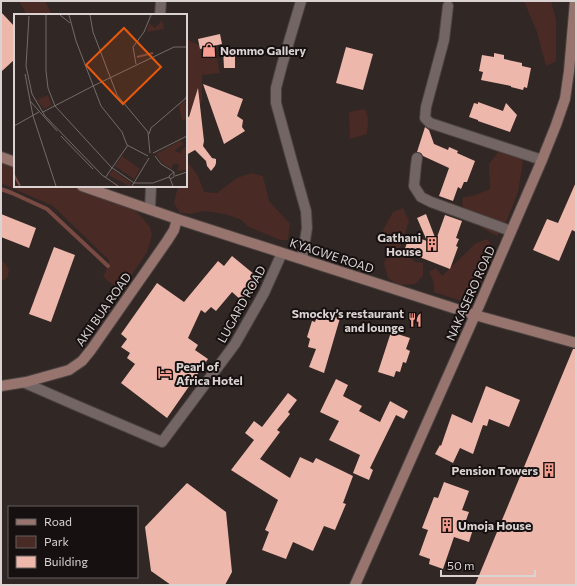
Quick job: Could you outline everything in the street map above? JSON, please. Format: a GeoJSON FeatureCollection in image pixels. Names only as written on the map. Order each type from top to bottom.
{"type":"FeatureCollection","features":[{"type":"Feature","properties":{"kind":"street"},"geometry":{"type":"LineString","coordinates":[[160,14],[161,1]]}},
{"type":"Feature","properties":{"kind":"street"},"geometry":{"type":"LineString","coordinates":[[301,1],[276,88],[276,103],[306,211],[308,228],[302,259]]}},
{"type":"Feature","properties":{"kind":"street","name":"NAKASERO ROAD"},"geometry":{"type":"LineString","coordinates":[[355,585],[475,315],[556,125],[564,99],[569,71],[575,1]]}},
{"type":"Feature","properties":{"kind":"street"},"geometry":{"type":"LineString","coordinates":[[448,6],[444,40],[426,107],[425,118],[430,122],[542,160]]}},
{"type":"Feature","properties":{"kind":"street"},"geometry":{"type":"LineString","coordinates":[[1,157],[14,162]]}},
{"type":"Feature","properties":{"kind":"street"},"geometry":{"type":"LineString","coordinates":[[417,158],[414,186],[421,196],[431,202],[511,231]]}},
{"type":"Feature","properties":{"kind":"street","name":"KYAGWE ROAD"},"geometry":{"type":"LineString","coordinates":[[85,187],[177,219],[475,315],[576,343]]}},
{"type":"Feature","properties":{"kind":"street"},"geometry":{"type":"LineString","coordinates":[[150,209],[152,187]]}},
{"type":"Feature","properties":{"kind":"street","name":"AKII BUA ROAD"},"geometry":{"type":"LineString","coordinates":[[1,386],[25,382],[69,370],[82,361],[167,241],[174,230],[177,219]]}},
{"type":"Feature","properties":{"kind":"street","name":"LUGARD ROAD"},"geometry":{"type":"LineString","coordinates":[[25,382],[162,442],[235,344],[264,293],[282,253]]}},
{"type":"Feature","properties":{"kind":"green space"},"geometry":{"type":"Polygon","coordinates":[[[19,1],[45,1],[52,14],[26,14],[19,1]]]}},
{"type":"Feature","properties":{"kind":"green space"},"geometry":{"type":"Polygon","coordinates":[[[524,1],[551,1],[556,19],[556,61],[546,66],[537,32],[524,1]]]}},
{"type":"Feature","properties":{"kind":"green space"},"geometry":{"type":"Polygon","coordinates":[[[187,39],[216,53],[220,73],[202,75],[202,101],[195,115],[187,113],[187,39]]]}},
{"type":"Feature","properties":{"kind":"green space"},"geometry":{"type":"Polygon","coordinates":[[[365,109],[368,118],[367,134],[350,139],[349,112],[365,109]]]}},
{"type":"Feature","properties":{"kind":"green space"},"geometry":{"type":"Polygon","coordinates":[[[511,143],[523,162],[518,192],[507,220],[497,236],[482,228],[462,205],[463,197],[473,196],[490,189],[489,164],[499,151],[511,143]]]}},
{"type":"Feature","properties":{"kind":"green space"},"geometry":{"type":"Polygon","coordinates":[[[1,161],[14,166],[14,187],[82,187],[109,195],[138,213],[150,227],[152,235],[147,252],[121,291],[103,277],[109,260],[53,206],[1,183],[1,161]]]}},
{"type":"Feature","properties":{"kind":"green space"},"geometry":{"type":"Polygon","coordinates":[[[187,161],[198,176],[204,192],[217,193],[237,178],[251,173],[263,176],[269,201],[290,224],[288,240],[280,240],[249,227],[240,219],[225,214],[203,211],[191,214],[180,213],[174,203],[178,187],[187,187],[187,161]]]}},
{"type":"Feature","properties":{"kind":"green space"},"geometry":{"type":"Polygon","coordinates":[[[403,208],[409,221],[400,248],[415,262],[423,263],[423,276],[415,284],[398,285],[388,278],[384,263],[387,256],[383,230],[393,212],[403,208]]]}},
{"type":"Feature","properties":{"kind":"green space"},"geometry":{"type":"Polygon","coordinates":[[[487,239],[495,249],[474,298],[465,302],[434,292],[434,283],[429,272],[436,268],[442,276],[474,244],[487,239]]]}},
{"type":"Feature","properties":{"kind":"green space"},"geometry":{"type":"Polygon","coordinates":[[[1,261],[5,263],[9,270],[7,278],[1,281],[1,261]]]}},
{"type":"Feature","properties":{"kind":"building"},"geometry":{"type":"Polygon","coordinates":[[[1,12],[14,26],[14,60],[1,72],[1,12]]]}},
{"type":"Feature","properties":{"kind":"building"},"geometry":{"type":"Polygon","coordinates":[[[220,34],[222,44],[200,49],[198,39],[220,34]]]}},
{"type":"Feature","properties":{"kind":"building"},"geometry":{"type":"Polygon","coordinates":[[[346,47],[373,54],[363,90],[336,83],[346,47]]]}},
{"type":"Feature","properties":{"kind":"building"},"geometry":{"type":"Polygon","coordinates":[[[235,48],[235,68],[224,68],[223,49],[235,48]]]}},
{"type":"Feature","properties":{"kind":"building"},"geometry":{"type":"Polygon","coordinates":[[[494,53],[504,55],[504,59],[522,63],[522,66],[531,68],[527,88],[524,87],[523,90],[481,80],[483,72],[479,71],[482,55],[494,57],[494,53]]]}},
{"type":"Feature","properties":{"kind":"building"},"geometry":{"type":"Polygon","coordinates":[[[203,84],[243,99],[237,116],[243,120],[242,127],[245,131],[224,144],[203,84]]]}},
{"type":"Feature","properties":{"kind":"building"},"geometry":{"type":"Polygon","coordinates":[[[198,88],[204,141],[203,146],[212,158],[216,159],[215,166],[211,171],[207,166],[206,161],[195,150],[187,154],[187,116],[189,117],[198,88]]]}},
{"type":"Feature","properties":{"kind":"building"},"geometry":{"type":"Polygon","coordinates":[[[478,102],[503,111],[506,103],[517,115],[510,132],[469,117],[474,103],[478,104],[478,102]]]}},
{"type":"Feature","properties":{"kind":"building"},"geometry":{"type":"Polygon","coordinates":[[[425,127],[429,130],[434,144],[448,150],[449,147],[458,151],[457,153],[475,161],[467,182],[464,182],[461,189],[458,187],[453,201],[439,196],[449,168],[417,152],[425,127]]]}},
{"type":"Feature","properties":{"kind":"building"},"geometry":{"type":"Polygon","coordinates":[[[576,182],[576,232],[572,230],[559,261],[533,250],[547,219],[558,223],[576,182]]]}},
{"type":"Feature","properties":{"kind":"building"},"geometry":{"type":"Polygon","coordinates":[[[1,214],[36,228],[29,248],[1,237],[1,214]]]}},
{"type":"Feature","properties":{"kind":"building","name":"Gathani House"},"geometry":{"type":"Polygon","coordinates":[[[426,214],[436,240],[445,215],[462,221],[456,238],[459,239],[456,246],[458,247],[450,269],[404,251],[410,235],[427,241],[417,218],[426,214]]]}},
{"type":"Feature","properties":{"kind":"building"},"geometry":{"type":"Polygon","coordinates":[[[54,247],[75,255],[51,322],[29,314],[54,247]]]}},
{"type":"Feature","properties":{"kind":"building"},"geometry":{"type":"Polygon","coordinates":[[[232,256],[260,279],[242,301],[232,292],[216,311],[211,307],[205,313],[201,310],[188,338],[198,345],[195,350],[208,359],[167,418],[121,383],[135,364],[127,358],[130,353],[121,347],[127,339],[121,334],[157,283],[184,302],[218,261],[224,266],[232,256]]]}},
{"type":"Feature","properties":{"kind":"building"},"geometry":{"type":"Polygon","coordinates":[[[319,311],[340,318],[324,373],[309,367],[316,349],[308,347],[310,339],[307,337],[312,321],[315,322],[319,311]]]}},
{"type":"Feature","properties":{"kind":"building"},"geometry":{"type":"Polygon","coordinates":[[[391,332],[410,338],[406,349],[410,351],[406,363],[403,362],[400,372],[396,371],[394,377],[378,372],[391,332]]]}},
{"type":"Feature","properties":{"kind":"building","name":"Pension Towers"},"geometry":{"type":"Polygon","coordinates":[[[573,349],[576,349],[576,585],[475,585],[573,349]]]}},
{"type":"Feature","properties":{"kind":"building"},"geometry":{"type":"Polygon","coordinates":[[[336,379],[348,385],[343,396],[362,406],[359,411],[380,422],[390,401],[408,411],[404,419],[396,415],[370,468],[373,470],[369,480],[353,473],[360,455],[329,440],[339,421],[320,412],[336,379]]]}},
{"type":"Feature","properties":{"kind":"building"},"geometry":{"type":"Polygon","coordinates":[[[486,386],[520,400],[509,427],[489,419],[487,426],[483,425],[473,454],[460,448],[453,463],[435,454],[440,445],[441,446],[452,414],[472,423],[486,386]]]}},
{"type":"Feature","properties":{"kind":"building"},"geometry":{"type":"Polygon","coordinates":[[[288,393],[297,400],[288,412],[290,414],[277,430],[280,432],[260,459],[290,478],[300,457],[313,463],[316,458],[353,476],[343,503],[346,504],[335,530],[324,526],[313,551],[293,542],[286,559],[262,550],[269,532],[265,530],[278,500],[231,470],[254,440],[245,433],[254,421],[262,427],[288,393]]]}},
{"type":"Feature","properties":{"kind":"building","name":"Umoja House"},"geometry":{"type":"Polygon","coordinates":[[[444,482],[469,491],[462,510],[469,512],[465,523],[474,526],[469,542],[454,537],[443,569],[429,564],[430,559],[419,555],[428,530],[422,528],[434,497],[438,498],[444,482]]]}},
{"type":"Feature","properties":{"kind":"building"},"geometry":{"type":"Polygon","coordinates":[[[187,483],[226,512],[232,572],[225,585],[171,585],[151,571],[145,527],[187,483]]]}},
{"type":"Feature","properties":{"kind":"waterway"},"geometry":{"type":"LineString","coordinates":[[1,189],[47,209],[108,266]]}},
{"type":"Feature","properties":{"kind":"place","name":"Nommo Gallery"},"geometry":{"type":"Point","coordinates":[209,50]}},
{"type":"Feature","properties":{"kind":"place","name":"Gathani House"},"geometry":{"type":"Point","coordinates":[432,244]}},
{"type":"Feature","properties":{"kind":"place","name":"Smocky’s restaurant and lounge"},"geometry":{"type":"Point","coordinates":[415,320]}},
{"type":"Feature","properties":{"kind":"place","name":"Pearl of Africa Hotel"},"geometry":{"type":"Point","coordinates":[165,373]}},
{"type":"Feature","properties":{"kind":"place","name":"Pension Towers"},"geometry":{"type":"Point","coordinates":[549,470]}},
{"type":"Feature","properties":{"kind":"place","name":"Umoja House"},"geometry":{"type":"Point","coordinates":[447,525]}}]}
